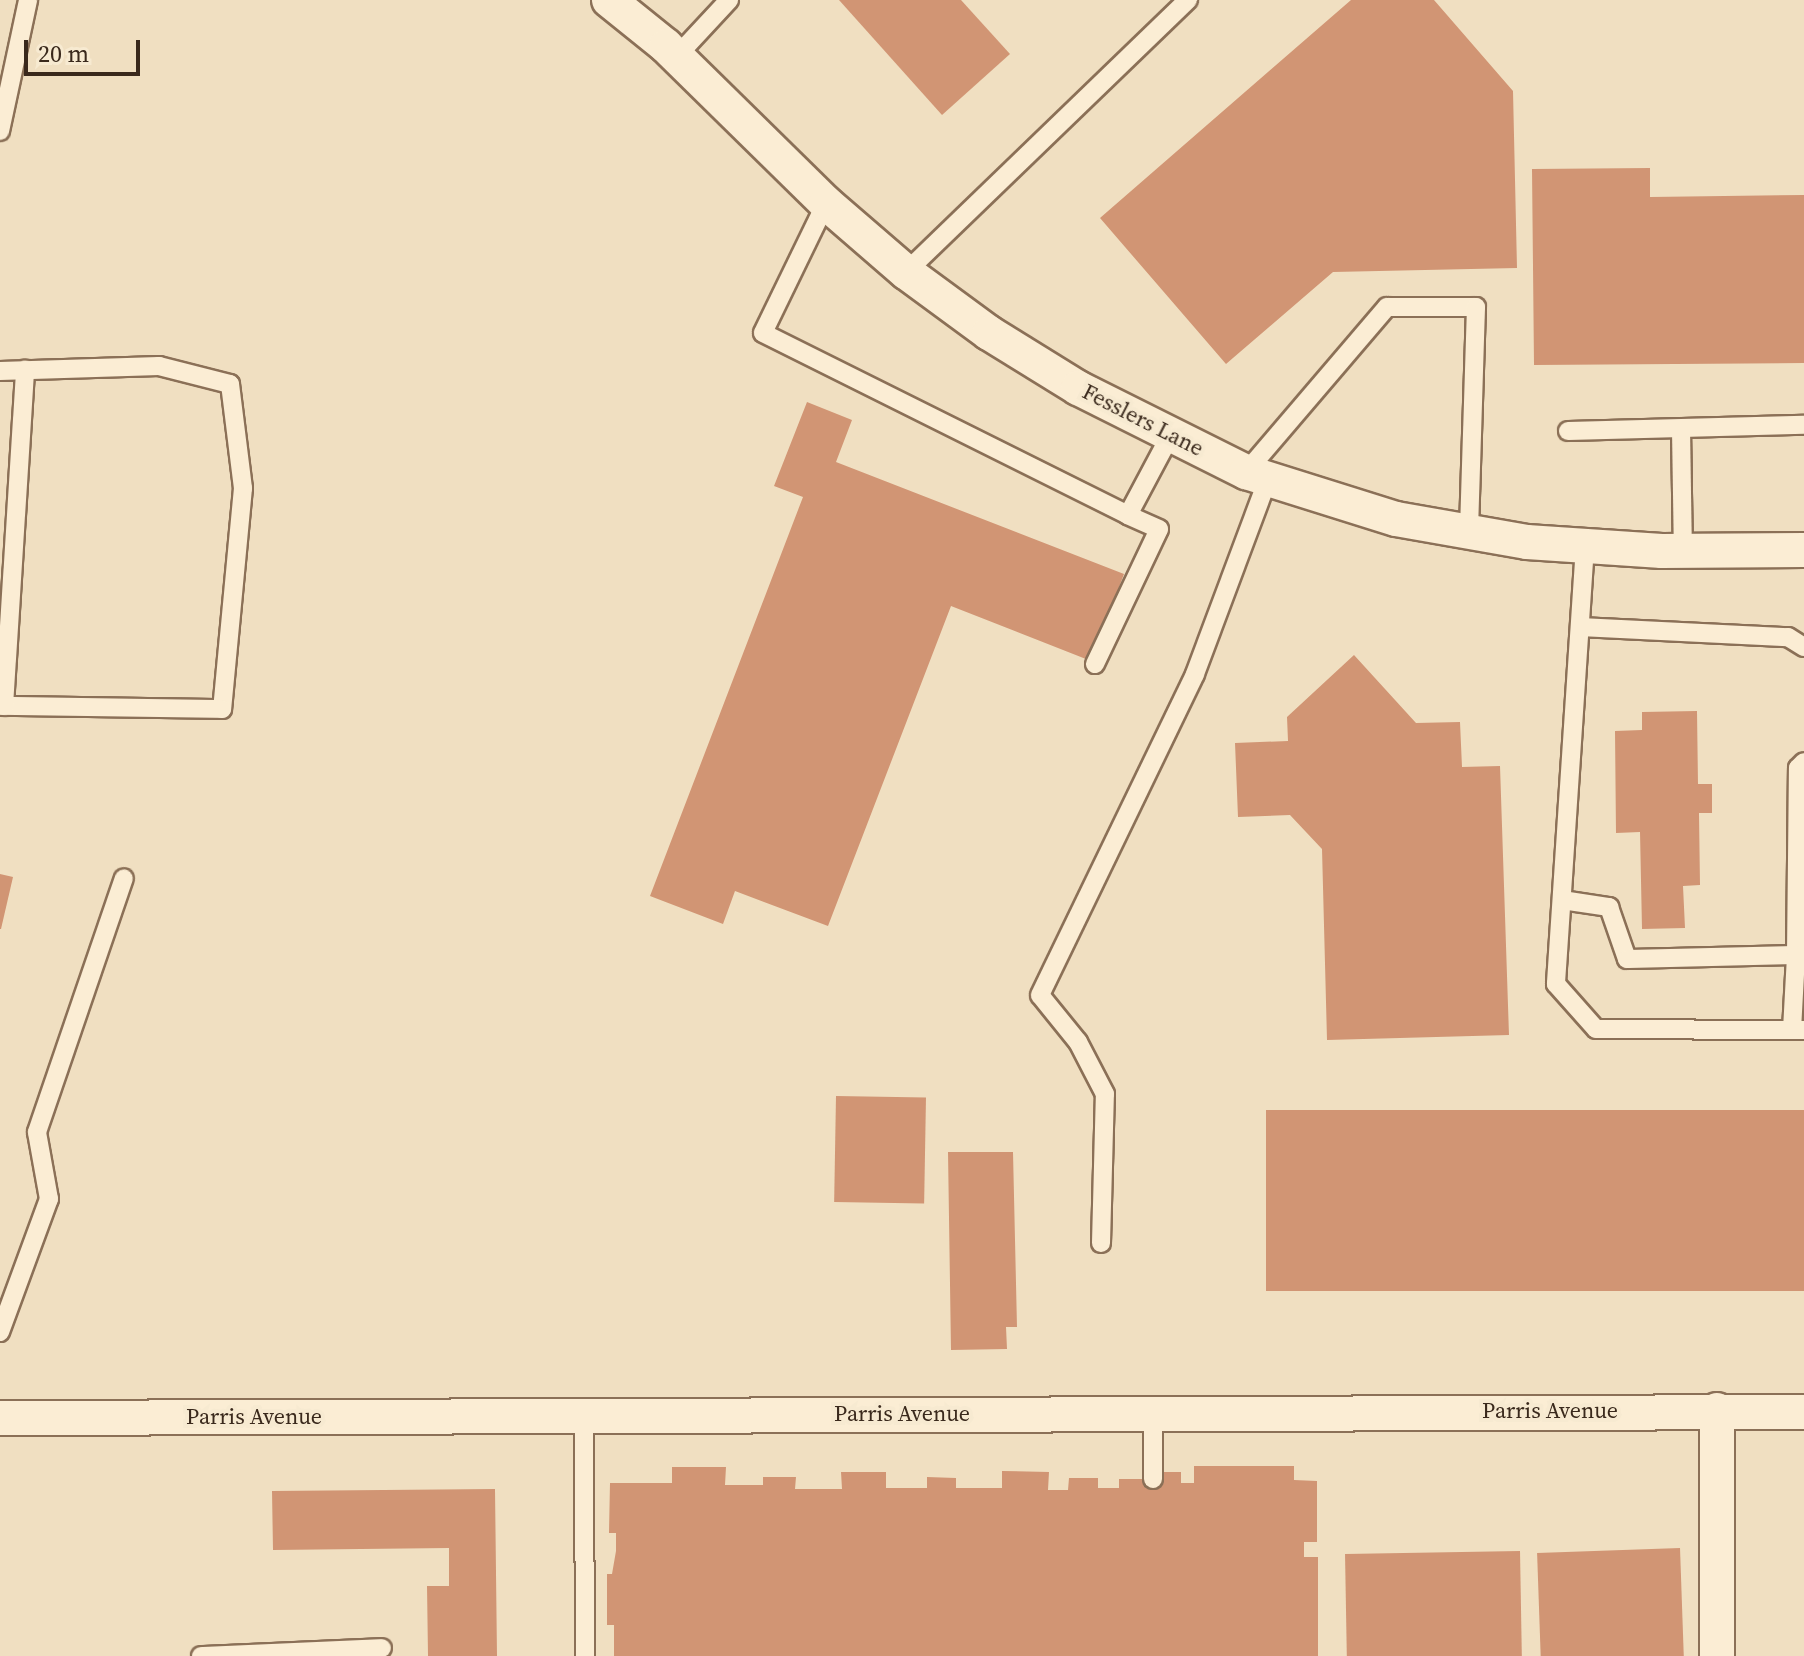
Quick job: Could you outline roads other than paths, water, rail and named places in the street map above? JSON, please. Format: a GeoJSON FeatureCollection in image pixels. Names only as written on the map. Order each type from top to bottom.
{"type":"FeatureCollection","features":[{"type":"Feature","properties":{"kind":"street","name":"Fesslers Lane"},"geometry":{"type":"LineString","coordinates":[[609,0],[676,57],[826,203],[906,272],[1037,364],[1257,477],[1396,519],[1469,532],[1585,546],[1683,551],[1804,550]]}},
{"type":"Feature","properties":{"kind":"street"},"geometry":{"type":"LineString","coordinates":[[1717,1410],[1717,1656]]}},
{"type":"Feature","properties":{"kind":"street","name":"Parris Avenue"},"geometry":{"type":"LineString","coordinates":[[0,1418],[1804,1412]]}},
{"type":"Feature","properties":{"kind":"lane"},"geometry":{"type":"LineString","coordinates":[[0,131],[3,95],[28,0]]}},
{"type":"Feature","properties":{"kind":"lane"},"geometry":{"type":"LineString","coordinates":[[676,57],[729,0]]}},
{"type":"Feature","properties":{"kind":"lane"},"geometry":{"type":"LineString","coordinates":[[906,272],[1188,0]]}},
{"type":"Feature","properties":{"kind":"lane"},"geometry":{"type":"LineString","coordinates":[[826,203],[763,333],[1159,529],[1095,664]]}},
{"type":"Feature","properties":{"kind":"lane"},"geometry":{"type":"LineString","coordinates":[[1101,1243],[1105,1094],[1078,1042],[1040,995],[1195,674],[1257,477],[1387,307],[1476,307],[1469,532]]}},
{"type":"Feature","properties":{"kind":"lane"},"geometry":{"type":"LineString","coordinates":[[0,371],[25,370],[159,366],[230,384],[243,488],[222,709],[2,706],[25,370]]}},
{"type":"Feature","properties":{"kind":"lane"},"geometry":{"type":"LineString","coordinates":[[1568,431],[1804,425]]}},
{"type":"Feature","properties":{"kind":"lane"},"geometry":{"type":"LineString","coordinates":[[1681,429],[1683,551]]}},
{"type":"Feature","properties":{"kind":"lane"},"geometry":{"type":"LineString","coordinates":[[1128,515],[1171,434]]}},
{"type":"Feature","properties":{"kind":"lane"},"geometry":{"type":"LineString","coordinates":[[1585,546],[1556,984],[1596,1029],[1798,1030],[1798,768],[1804,762]]}},
{"type":"Feature","properties":{"kind":"lane"},"geometry":{"type":"LineString","coordinates":[[1580,627],[1788,637],[1804,647]]}},
{"type":"Feature","properties":{"kind":"lane"},"geometry":{"type":"LineString","coordinates":[[0,1332],[49,1199],[37,1132],[124,878]]}},
{"type":"Feature","properties":{"kind":"lane"},"geometry":{"type":"LineString","coordinates":[[1562,900],[1609,907],[1627,959],[1796,955]]}},
{"type":"Feature","properties":{"kind":"lane"},"geometry":{"type":"LineString","coordinates":[[1153,1413],[1153,1479]]}},
{"type":"Feature","properties":{"kind":"lane"},"geometry":{"type":"LineString","coordinates":[[584,1415],[585,1656]]}},
{"type":"Feature","properties":{"kind":"lane"},"geometry":{"type":"LineString","coordinates":[[201,1656],[382,1648]]}}]}
